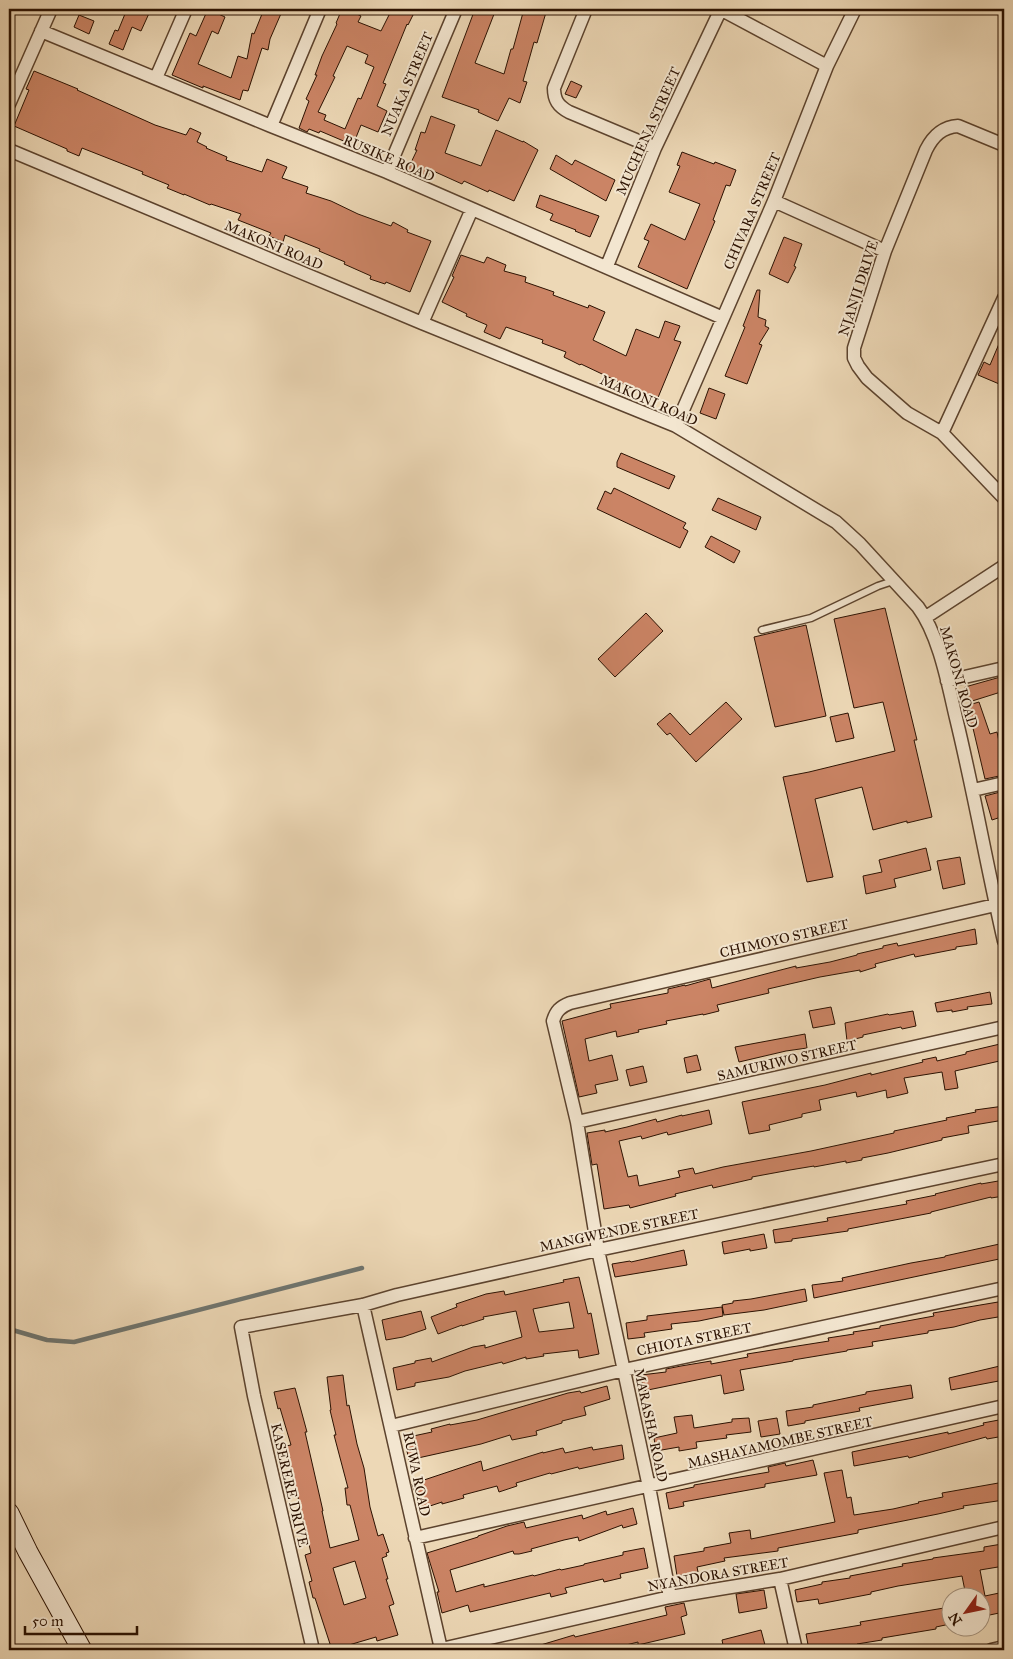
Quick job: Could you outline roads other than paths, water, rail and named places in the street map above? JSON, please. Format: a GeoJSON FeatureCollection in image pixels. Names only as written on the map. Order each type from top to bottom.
{"type":"FeatureCollection","features":[{"type":"Feature","properties":{"kind":"main road"},"geometry":{"type":"LineString","coordinates":[[9,1513],[64,1620],[82,1650]]}},
{"type":"Feature","properties":{"kind":"street"},"geometry":{"type":"LineString","coordinates":[[9,104],[51,9]]}},
{"type":"Feature","properties":{"kind":"street"},"geometry":{"type":"LineString","coordinates":[[156,78],[186,9]]}},
{"type":"Feature","properties":{"kind":"street"},"geometry":{"type":"LineString","coordinates":[[271,126],[320,9]]}},
{"type":"Feature","properties":{"kind":"street","name":"NUAKA STREET"},"geometry":{"type":"LineString","coordinates":[[387,172],[456,9]]}},
{"type":"Feature","properties":{"kind":"street"},"geometry":{"type":"LineString","coordinates":[[586,9],[554,88],[556,102],[561,108],[569,112],[655,148]]}},
{"type":"Feature","properties":{"kind":"street"},"geometry":{"type":"LineString","coordinates":[[720,9],[827,66]]}},
{"type":"Feature","properties":{"kind":"street","name":"MUCHENA STREET"},"geometry":{"type":"LineString","coordinates":[[607,266],[655,148],[720,9]]}},
{"type":"Feature","properties":{"kind":"street","name":"CHIVARA STREET"},"geometry":{"type":"LineString","coordinates":[[676,426],[774,201],[827,66],[855,9]]}},
{"type":"Feature","properties":{"kind":"street","name":"RUSIKE ROAD"},"geometry":{"type":"LineString","coordinates":[[41,31],[387,172],[723,318]]}},
{"type":"Feature","properties":{"kind":"street","name":"NJANJI DRIVE"},"geometry":{"type":"LineString","coordinates":[[1004,145],[958,126],[946,128],[934,136],[926,150],[885,251],[854,348],[854,358],[867,378],[907,413],[942,433],[1004,498]]}},
{"type":"Feature","properties":{"kind":"street","name":"MAKONI ROAD"},"geometry":{"type":"LineString","coordinates":[[9,150],[676,426],[836,522],[860,544],[926,617],[931,628],[947,681],[1000,904],[1004,941]]}},
{"type":"Feature","properties":{"kind":"street"},"geometry":{"type":"LineString","coordinates":[[774,201],[885,251]]}},
{"type":"Feature","properties":{"kind":"street"},"geometry":{"type":"LineString","coordinates":[[422,322],[472,209]]}},
{"type":"Feature","properties":{"kind":"street"},"geometry":{"type":"LineString","coordinates":[[942,433],[1004,298]]}},
{"type":"Feature","properties":{"kind":"street"},"geometry":{"type":"LineString","coordinates":[[926,617],[1004,566]]}},
{"type":"Feature","properties":{"kind":"street"},"geometry":{"type":"LineString","coordinates":[[947,681],[1004,668]]}},
{"type":"Feature","properties":{"kind":"street"},"geometry":{"type":"LineString","coordinates":[[973,790],[1004,783]]}},
{"type":"Feature","properties":{"kind":"street","name":"CHIMOYO STREET"},"geometry":{"type":"LineString","coordinates":[[570,1003],[1000,904]]}},
{"type":"Feature","properties":{"kind":"street","name":"MARASHA ROAD"},"geometry":{"type":"LineString","coordinates":[[570,1003],[561,1007],[555,1013],[553,1021],[577,1122],[598,1250],[649,1486],[670,1596]]}},
{"type":"Feature","properties":{"kind":"street","name":"SAMURIWO STREET"},"geometry":{"type":"LineString","coordinates":[[577,1122],[1004,1027]]}},
{"type":"Feature","properties":{"kind":"street","name":"MANGWENDE STREET"},"geometry":{"type":"LineString","coordinates":[[241,1327],[363,1305],[397,1295],[598,1250],[1004,1164]]}},
{"type":"Feature","properties":{"kind":"street","name":"CHIOTA STREET"},"geometry":{"type":"LineString","coordinates":[[391,1426],[624,1370],[1004,1288]]}},
{"type":"Feature","properties":{"kind":"street","name":"RUWA ROAD"},"geometry":{"type":"LineString","coordinates":[[363,1305],[439,1650]]}},
{"type":"Feature","properties":{"kind":"street","name":"KASERERE DRIVE"},"geometry":{"type":"LineString","coordinates":[[241,1327],[254,1396],[313,1650]]}},
{"type":"Feature","properties":{"kind":"street","name":"MASHAYAMOMBE STREET"},"geometry":{"type":"LineString","coordinates":[[415,1538],[1004,1406]]}},
{"type":"Feature","properties":{"kind":"street","name":"NYANDORA STREET"},"geometry":{"type":"LineString","coordinates":[[439,1650],[670,1596],[780,1579],[1004,1527]]}},
{"type":"Feature","properties":{"kind":"street"},"geometry":{"type":"LineString","coordinates":[[780,1579],[796,1650]]}},
{"type":"Feature","properties":{"kind":"street"},"geometry":{"type":"LineString","coordinates":[[991,1650],[1004,1647]]}},
{"type":"Feature","properties":{"kind":"lane"},"geometry":{"type":"LineString","coordinates":[[762,630],[811,618],[893,581]]}},
{"type":"Feature","properties":{"kind":"waterway"},"geometry":{"type":"LineString","coordinates":[[9,1329],[47,1340],[74,1342],[362,1268]]}}]}
